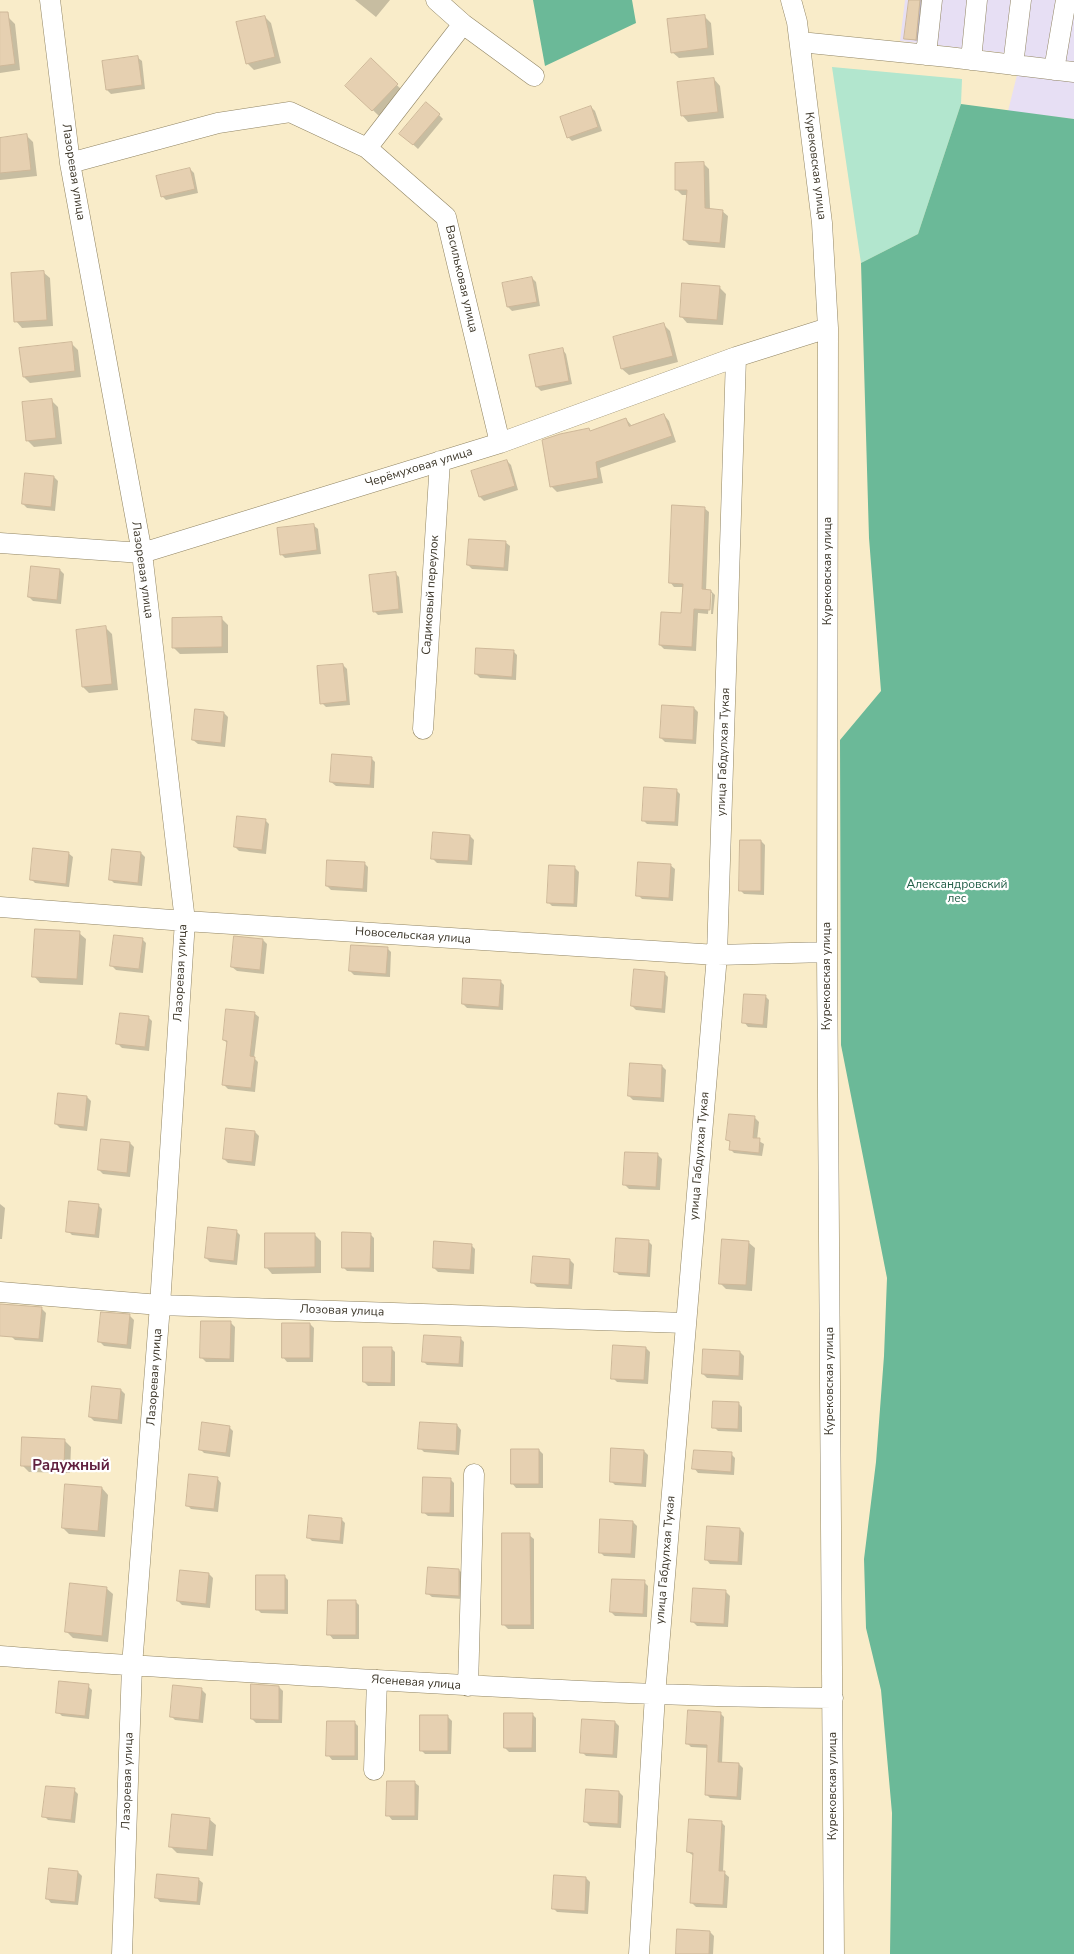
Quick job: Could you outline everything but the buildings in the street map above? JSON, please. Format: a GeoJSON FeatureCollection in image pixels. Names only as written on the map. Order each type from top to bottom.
{"type":"FeatureCollection","features":[{"type":"Feature","properties":{"kind":"street","name":"Лазоревая улица"},"geometry":{"type":"LineString","coordinates":[[50,0],[70,163],[142,553],[185,921],[160,1304],[132,1666],[122,1954]]}},
{"type":"Feature","properties":{"kind":"street"},"geometry":{"type":"LineString","coordinates":[[436,0],[463,24],[534,76]]}},
{"type":"Feature","properties":{"kind":"street","name":"Курековская улица"},"geometry":{"type":"LineString","coordinates":[[791,0],[800,42],[822,223],[828,328],[827,952],[834,1954]]}},
{"type":"Feature","properties":{"kind":"street"},"geometry":{"type":"LineString","coordinates":[[926,54],[932,0]]}},
{"type":"Feature","properties":{"kind":"street"},"geometry":{"type":"LineString","coordinates":[[971,60],[977,0]]}},
{"type":"Feature","properties":{"kind":"street"},"geometry":{"type":"LineString","coordinates":[[1012,65],[1021,0]]}},
{"type":"Feature","properties":{"kind":"street"},"geometry":{"type":"LineString","coordinates":[[1054,70],[1066,0]]}},
{"type":"Feature","properties":{"kind":"street"},"geometry":{"type":"LineString","coordinates":[[367,148],[463,24]]}},
{"type":"Feature","properties":{"kind":"street"},"geometry":{"type":"LineString","coordinates":[[800,42],[926,54],[1074,72]]}},
{"type":"Feature","properties":{"kind":"street","name":"Васильковая улица"},"geometry":{"type":"LineString","coordinates":[[70,163],[218,123],[290,112],[367,148],[446,217],[500,443]]}},
{"type":"Feature","properties":{"kind":"street","name":"Черёмуховая улица"},"geometry":{"type":"LineString","coordinates":[[0,543],[142,553],[500,443],[736,357],[828,328]]}},
{"type":"Feature","properties":{"kind":"street","name":"улица Габдулхая Тукая"},"geometry":{"type":"LineString","coordinates":[[639,1954],[655,1695],[717,955],[736,357]]}},
{"type":"Feature","properties":{"kind":"street","name":"Садиковый переулок"},"geometry":{"type":"LineString","coordinates":[[423,729],[440,461]]}},
{"type":"Feature","properties":{"kind":"street","name":"Новосельская улица"},"geometry":{"type":"LineString","coordinates":[[0,907],[185,921],[717,955],[827,952]]}},
{"type":"Feature","properties":{"kind":"street","name":"Лозовая улица"},"geometry":{"type":"LineString","coordinates":[[0,1292],[160,1304],[685,1323]]}},
{"type":"Feature","properties":{"kind":"street"},"geometry":{"type":"LineString","coordinates":[[468,1686],[474,1474]]}},
{"type":"Feature","properties":{"kind":"street","name":"Ясеневая улица"},"geometry":{"type":"LineString","coordinates":[[0,1656],[132,1666],[468,1686],[655,1695],[833,1698]]}},
{"type":"Feature","properties":{"kind":"street"},"geometry":{"type":"LineString","coordinates":[[374,1770],[377,1680]]}},
{"type":"Feature","properties":{"kind":"shaded area"},"geometry":{"type":"Polygon","coordinates":[[[905,0],[1074,0],[1074,119],[1008,111],[1022,55],[900,41],[905,0]]]}},
{"type":"Feature","properties":{"kind":"green space"},"geometry":{"type":"Polygon","coordinates":[[[533,0],[632,0],[636,23],[545,66],[533,0]]]}},
{"type":"Feature","properties":{"kind":"green space"},"geometry":{"type":"Polygon","coordinates":[[[832,67],[962,79],[961,104],[918,234],[861,263],[832,67]]]}},
{"type":"Feature","properties":{"kind":"green space","name":"Александровский лес"},"geometry":{"type":"Polygon","coordinates":[[[961,104],[1074,119],[1074,1954],[890,1954],[892,1813],[881,1690],[866,1628],[864,1559],[876,1462],[884,1356],[887,1278],[841,1045],[840,740],[881,691],[869,538],[861,263],[918,234],[961,104]]]}},
{"type":"Feature","properties":{"kind":"district","name":"Радужный"},"geometry":{"type":"Point","coordinates":[71,1466]}}]}
